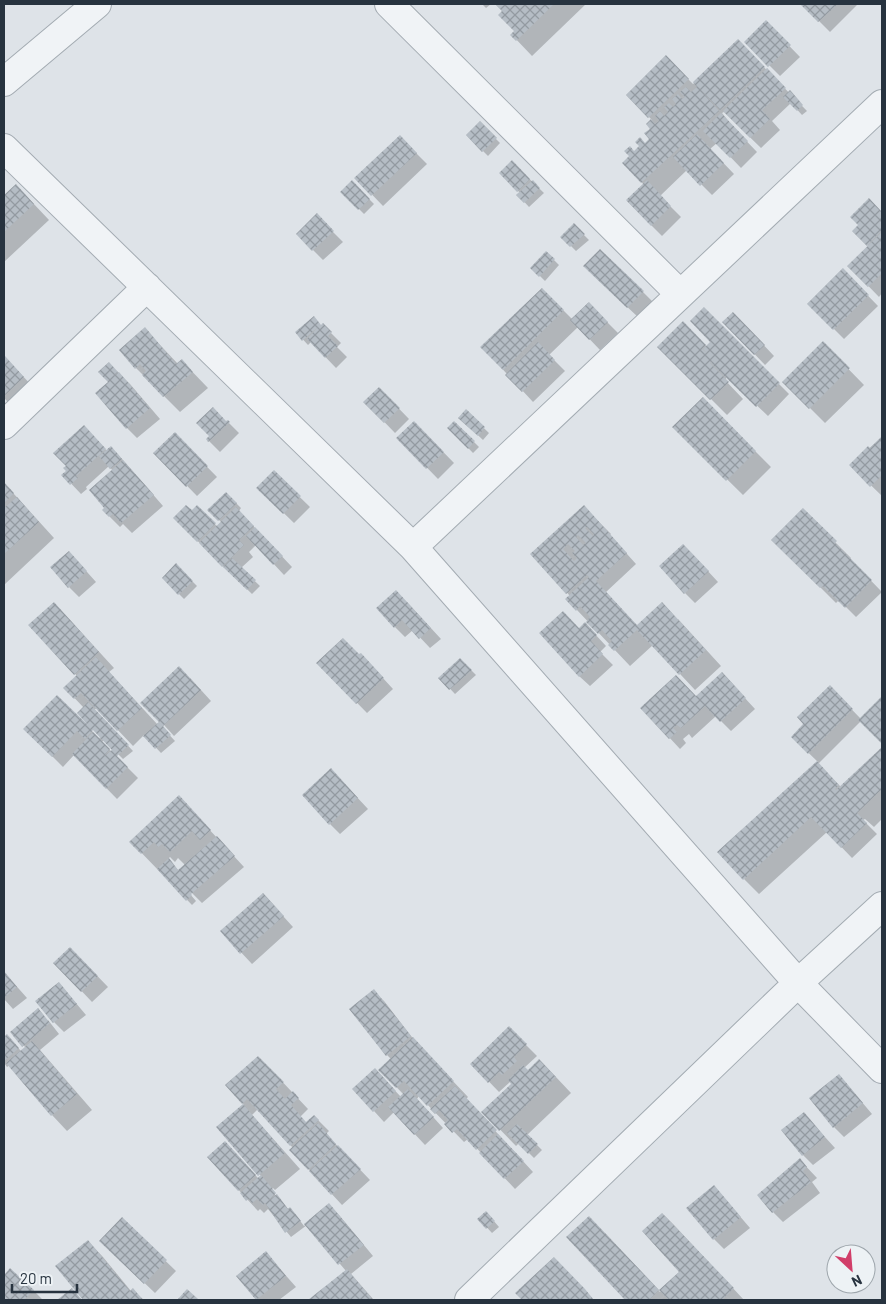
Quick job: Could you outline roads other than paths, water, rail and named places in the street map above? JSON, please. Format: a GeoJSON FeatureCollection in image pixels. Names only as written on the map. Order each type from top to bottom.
{"type":"FeatureCollection","features":[{"type":"Feature","properties":{"kind":"street"},"geometry":{"type":"LineString","coordinates":[[389,4],[680,294]]}},
{"type":"Feature","properties":{"kind":"street"},"geometry":{"type":"LineString","coordinates":[[4,82],[88,7]]}},
{"type":"Feature","properties":{"kind":"street"},"geometry":{"type":"LineString","coordinates":[[413,547],[882,104]]}},
{"type":"Feature","properties":{"kind":"street"},"geometry":{"type":"LineString","coordinates":[[4,148],[413,547],[798,983],[882,1069]]}},
{"type":"Feature","properties":{"kind":"street"},"geometry":{"type":"LineString","coordinates":[[4,425],[147,287]]}},
{"type":"Feature","properties":{"kind":"street"},"geometry":{"type":"LineString","coordinates":[[469,1300],[798,983],[882,906]]}}]}
